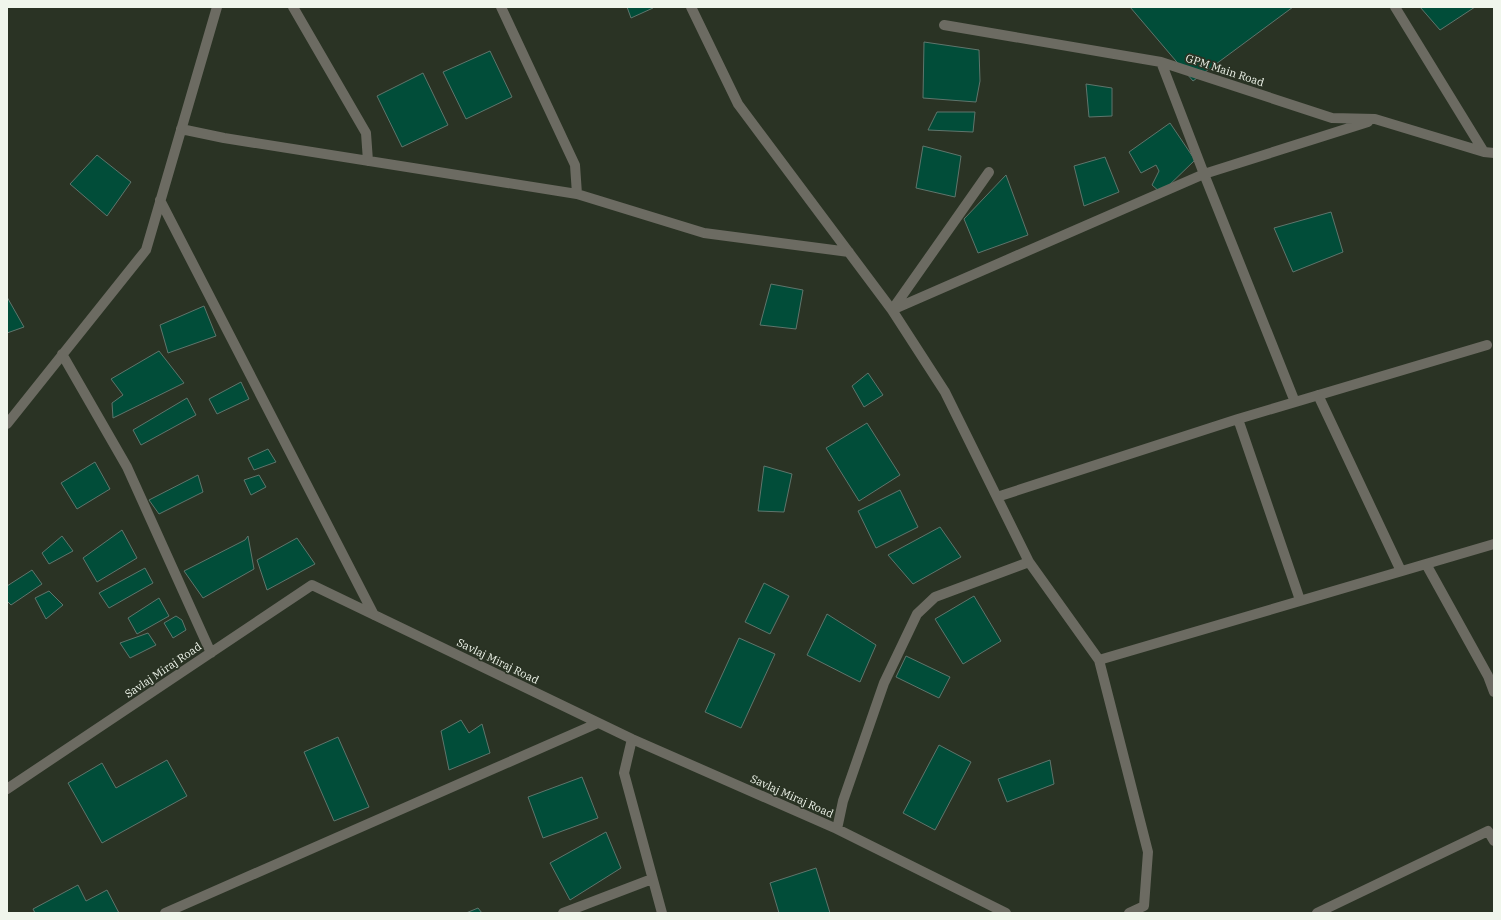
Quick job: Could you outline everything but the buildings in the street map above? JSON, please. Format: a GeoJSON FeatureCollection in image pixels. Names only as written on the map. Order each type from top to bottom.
{"type":"FeatureCollection","features":[{"type":"Feature","properties":{"kind":"street"},"geometry":{"type":"LineString","coordinates":[[7,424],[146,250],[217,7]]}},
{"type":"Feature","properties":{"kind":"street"},"geometry":{"type":"LineString","coordinates":[[292,7],[366,133],[368,161]]}},
{"type":"Feature","properties":{"kind":"street"},"geometry":{"type":"LineString","coordinates":[[501,7],[575,165],[577,194]]}},
{"type":"Feature","properties":{"kind":"street"},"geometry":{"type":"LineString","coordinates":[[691,7],[738,104],[892,310],[945,392],[1029,562],[1100,660],[1148,852],[1147,909],[1129,913]]}},
{"type":"Feature","properties":{"kind":"street"},"geometry":{"type":"LineString","coordinates":[[1395,7],[1489,153]]}},
{"type":"Feature","properties":{"kind":"street","name":"GPM Main Road"},"geometry":{"type":"LineString","coordinates":[[944,25],[1161,62],[1332,118],[1375,119],[1489,153]]}},
{"type":"Feature","properties":{"kind":"street"},"geometry":{"type":"LineString","coordinates":[[1161,62],[1295,402]]}},
{"type":"Feature","properties":{"kind":"street"},"geometry":{"type":"LineString","coordinates":[[892,310],[1204,174],[1375,119]]}},
{"type":"Feature","properties":{"kind":"street"},"geometry":{"type":"LineString","coordinates":[[181,129],[224,138],[577,194],[704,233],[849,252]]}},
{"type":"Feature","properties":{"kind":"street"},"geometry":{"type":"LineString","coordinates":[[892,310],[989,172]]}},
{"type":"Feature","properties":{"kind":"street"},"geometry":{"type":"LineString","coordinates":[[160,200],[374,615]]}},
{"type":"Feature","properties":{"kind":"street"},"geometry":{"type":"LineString","coordinates":[[997,496],[1238,419],[1487,345]]}},
{"type":"Feature","properties":{"kind":"street"},"geometry":{"type":"LineString","coordinates":[[62,354],[127,467],[211,653]]}},
{"type":"Feature","properties":{"kind":"street"},"geometry":{"type":"LineString","coordinates":[[1318,395],[1401,571]]}},
{"type":"Feature","properties":{"kind":"street"},"geometry":{"type":"LineString","coordinates":[[1238,419],[1300,600]]}},
{"type":"Feature","properties":{"kind":"street"},"geometry":{"type":"LineString","coordinates":[[1100,660],[1494,544]]}},
{"type":"Feature","properties":{"kind":"street"},"geometry":{"type":"LineString","coordinates":[[837,829],[843,801],[884,683],[917,614],[935,597],[1029,562]]}},
{"type":"Feature","properties":{"kind":"street"},"geometry":{"type":"LineString","coordinates":[[1426,564],[1488,676],[1494,692]]}},
{"type":"Feature","properties":{"kind":"street","name":"Savlaj Miraj Road"},"geometry":{"type":"LineString","coordinates":[[7,789],[312,585],[632,739],[837,829],[1006,913]]}},
{"type":"Feature","properties":{"kind":"street"},"geometry":{"type":"LineString","coordinates":[[165,913],[598,722]]}},
{"type":"Feature","properties":{"kind":"street"},"geometry":{"type":"LineString","coordinates":[[632,739],[624,773],[662,913]]}},
{"type":"Feature","properties":{"kind":"street"},"geometry":{"type":"LineString","coordinates":[[1317,913],[1488,831],[1494,841]]}},
{"type":"Feature","properties":{"kind":"street"},"geometry":{"type":"LineString","coordinates":[[563,913],[652,879]]}}]}
